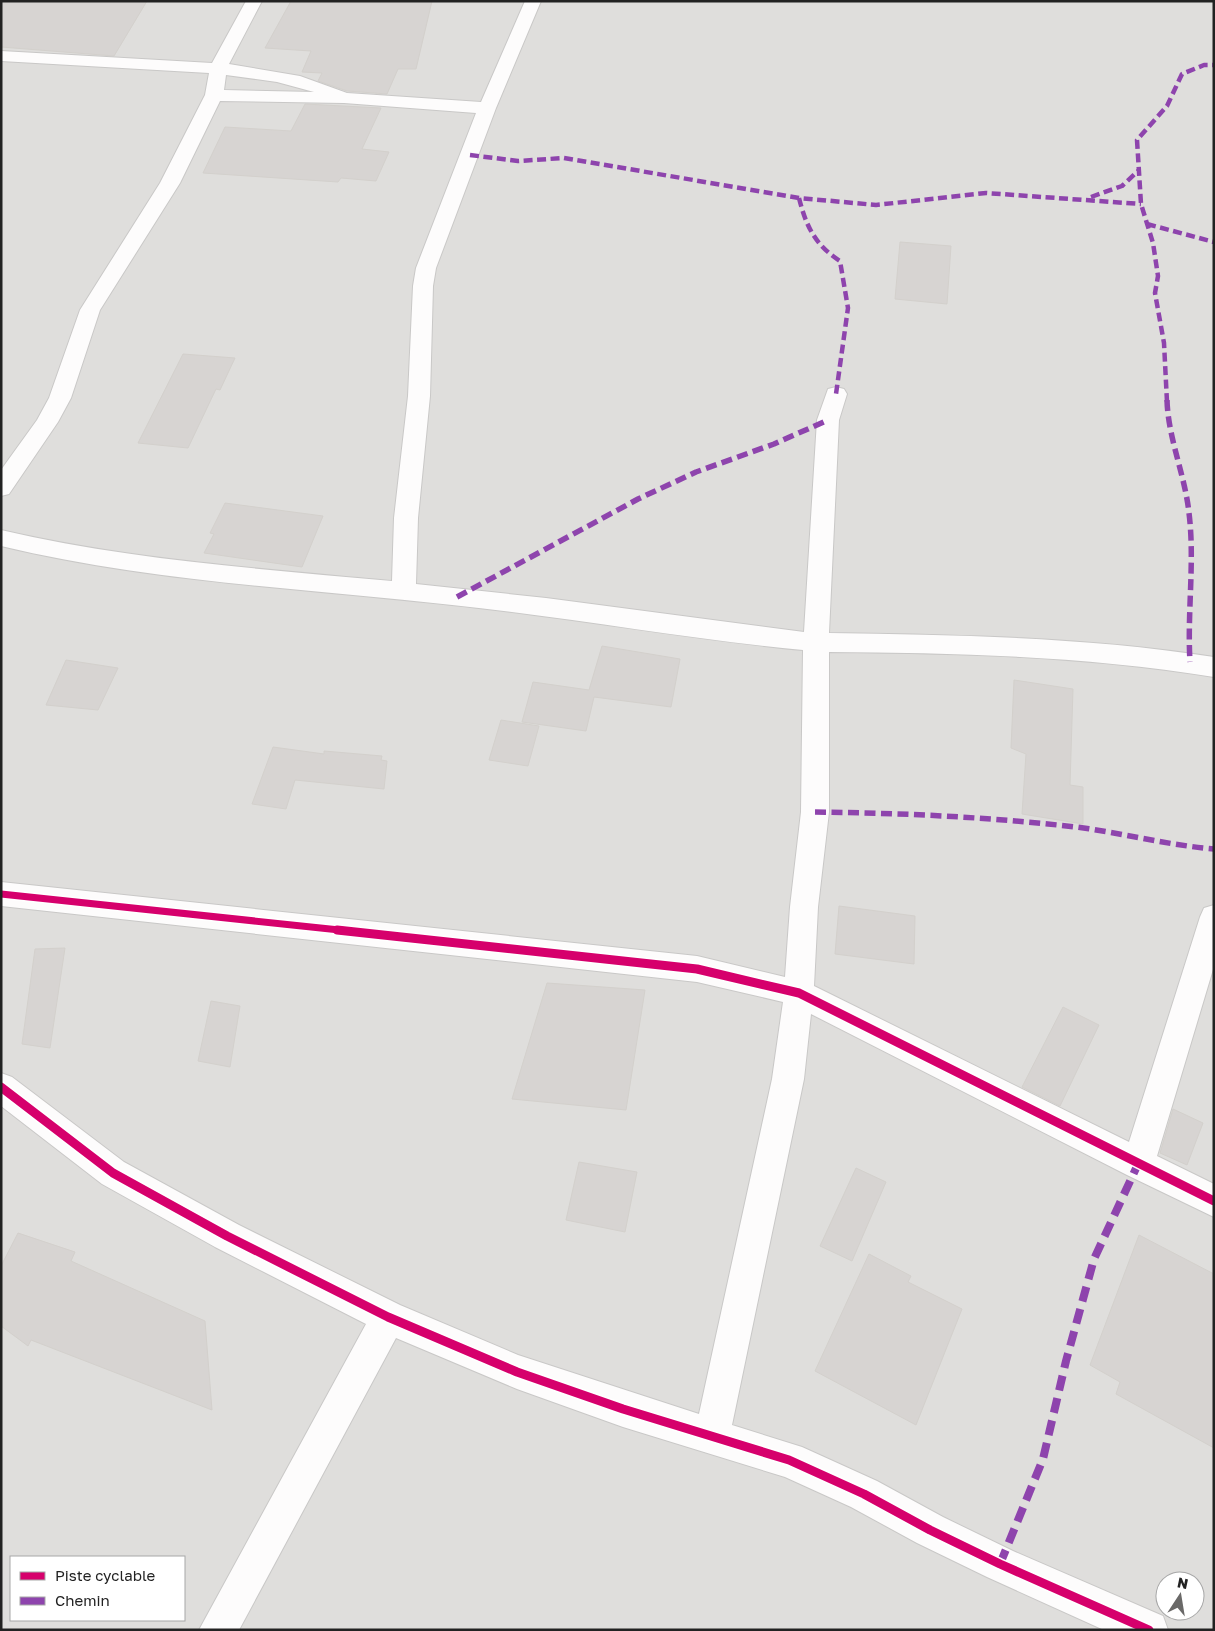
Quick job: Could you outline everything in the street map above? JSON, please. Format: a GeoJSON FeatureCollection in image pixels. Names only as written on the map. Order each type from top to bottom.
{"type":"FeatureCollection","features":[{"type":"Feature","properties":{"kind":"street"},"geometry":{"type":"LineString","coordinates":[[1,488],[47,422],[72,368],[82,329],[90,310],[170,183],[214,95],[218,69],[254,1]]}},
{"type":"Feature","properties":{"kind":"street"},"geometry":{"type":"LineString","coordinates":[[404,591],[406,518],[420,396],[426,268],[487,108],[533,1]]}},
{"type":"Feature","properties":{"kind":"street"},"geometry":{"type":"LineString","coordinates":[[1,56],[218,69],[304,81],[344,98]]}},
{"type":"Feature","properties":{"kind":"street"},"geometry":{"type":"LineString","coordinates":[[214,95],[344,98],[487,108]]}},
{"type":"Feature","properties":{"kind":"street"},"geometry":{"type":"LineString","coordinates":[[712,1437],[788,1079],[799,993],[804,907],[815,812],[816,642],[828,420],[836,394]]}},
{"type":"Feature","properties":{"kind":"street"},"geometry":{"type":"LineString","coordinates":[[1,538],[122,563],[257,579],[404,591],[816,642],[1027,646],[1089,650],[1214,667]]}},
{"type":"Feature","properties":{"kind":"street"},"geometry":{"type":"LineString","coordinates":[[1,894],[698,969],[799,993],[1214,1201]]}},
{"type":"Feature","properties":{"kind":"street"},"geometry":{"type":"LineString","coordinates":[[1138,1164],[1214,918]]}},
{"type":"Feature","properties":{"kind":"street"},"geometry":{"type":"LineString","coordinates":[[1,1087],[113,1173],[227,1236],[388,1316],[517,1372],[712,1437],[789,1460],[864,1494],[930,1530],[1000,1564],[1149,1630]]}},
{"type":"Feature","properties":{"kind":"street"},"geometry":{"type":"LineString","coordinates":[[218,1630],[388,1316]]}},
{"type":"Feature","properties":{"kind":"shaded area"},"geometry":{"type":"Polygon","coordinates":[[[1,1],[1214,1],[1214,1630],[1,1630],[1,1]]]}},
{"type":"Feature","properties":{"kind":"building"},"geometry":{"type":"Polygon","coordinates":[[[1,1],[147,1],[114,56],[1,47],[1,1]]]}},
{"type":"Feature","properties":{"kind":"building"},"geometry":{"type":"Polygon","coordinates":[[[291,1],[432,1],[416,69],[398,69],[387,94],[347,91],[318,81],[322,73],[302,72],[311,51],[265,48],[291,1]]]}},
{"type":"Feature","properties":{"kind":"building"},"geometry":{"type":"Polygon","coordinates":[[[305,104],[381,108],[362,149],[389,152],[376,181],[341,178],[338,182],[203,173],[225,127],[291,131],[305,104]]]}},
{"type":"Feature","properties":{"kind":"building"},"geometry":{"type":"Polygon","coordinates":[[[900,242],[951,246],[947,304],[895,299],[900,242]]]}},
{"type":"Feature","properties":{"kind":"building"},"geometry":{"type":"Polygon","coordinates":[[[183,354],[235,358],[220,390],[216,389],[188,448],[138,443],[183,354]]]}},
{"type":"Feature","properties":{"kind":"building"},"geometry":{"type":"Polygon","coordinates":[[[225,503],[323,516],[302,567],[204,553],[214,534],[210,533],[225,503]]]}},
{"type":"Feature","properties":{"kind":"building"},"geometry":{"type":"Polygon","coordinates":[[[602,646],[680,659],[671,707],[594,697],[586,731],[522,722],[533,682],[589,690],[602,646]]]}},
{"type":"Feature","properties":{"kind":"building"},"geometry":{"type":"Polygon","coordinates":[[[66,660],[118,668],[98,710],[46,705],[66,660]]]}},
{"type":"Feature","properties":{"kind":"building"},"geometry":{"type":"Polygon","coordinates":[[[1014,680],[1073,689],[1070,785],[1083,787],[1083,824],[1022,814],[1026,754],[1011,748],[1014,680]]]}},
{"type":"Feature","properties":{"kind":"building"},"geometry":{"type":"Polygon","coordinates":[[[501,720],[539,726],[528,766],[489,760],[501,720]]]}},
{"type":"Feature","properties":{"kind":"building"},"geometry":{"type":"Polygon","coordinates":[[[273,747],[324,754],[324,751],[382,756],[381,760],[387,761],[384,789],[295,780],[286,809],[252,804],[273,747]]]}},
{"type":"Feature","properties":{"kind":"building"},"geometry":{"type":"Polygon","coordinates":[[[839,906],[915,916],[914,964],[835,954],[839,906]]]}},
{"type":"Feature","properties":{"kind":"building"},"geometry":{"type":"Polygon","coordinates":[[[65,948],[50,1048],[22,1044],[35,949],[65,948]]]}},
{"type":"Feature","properties":{"kind":"building"},"geometry":{"type":"Polygon","coordinates":[[[547,983],[645,990],[626,1110],[512,1099],[547,983]]]}},
{"type":"Feature","properties":{"kind":"building"},"geometry":{"type":"Polygon","coordinates":[[[211,1001],[240,1006],[230,1067],[198,1061],[211,1001]]]}},
{"type":"Feature","properties":{"kind":"building"},"geometry":{"type":"Polygon","coordinates":[[[1063,1007],[1099,1025],[1060,1106],[1022,1087],[1063,1007]]]}},
{"type":"Feature","properties":{"kind":"building"},"geometry":{"type":"Polygon","coordinates":[[[1173,1109],[1203,1123],[1187,1165],[1160,1153],[1173,1109]]]}},
{"type":"Feature","properties":{"kind":"building"},"geometry":{"type":"Polygon","coordinates":[[[579,1162],[637,1172],[625,1232],[566,1220],[579,1162]]]}},
{"type":"Feature","properties":{"kind":"building"},"geometry":{"type":"Polygon","coordinates":[[[856,1168],[886,1182],[852,1261],[820,1246],[856,1168]]]}},
{"type":"Feature","properties":{"kind":"building"},"geometry":{"type":"Polygon","coordinates":[[[18,1233],[75,1252],[71,1261],[205,1321],[212,1410],[31,1340],[28,1346],[1,1326],[1,1266],[18,1233]]]}},
{"type":"Feature","properties":{"kind":"building"},"geometry":{"type":"Polygon","coordinates":[[[1139,1235],[1214,1274],[1214,1448],[1116,1394],[1120,1382],[1090,1365],[1139,1235]]]}},
{"type":"Feature","properties":{"kind":"building"},"geometry":{"type":"Polygon","coordinates":[[[869,1254],[911,1276],[908,1282],[962,1309],[916,1425],[815,1371],[869,1254]]]}},
{"type":"Feature","properties":{"kind":"marked path"},"geometry":{"type":"LineString","coordinates":[[1190,662],[1188,628],[1191,541],[1189,513],[1184,480],[1167,411],[1164,343],[1155,293],[1158,276],[1153,243],[1141,204],[1137,140],[1167,106],[1182,74],[1204,65],[1214,65]]}},
{"type":"Feature","properties":{"kind":"marked path"},"geometry":{"type":"LineString","coordinates":[[470,155],[518,161],[564,158],[799,198],[876,205],[986,193],[1141,204]]}},
{"type":"Feature","properties":{"kind":"marked path"},"geometry":{"type":"LineString","coordinates":[[1091,197],[1122,186],[1139,170]]}},
{"type":"Feature","properties":{"kind":"marked path"},"geometry":{"type":"LineString","coordinates":[[799,198],[804,219],[812,235],[823,249],[840,261],[848,308],[836,394]]}},
{"type":"Feature","properties":{"kind":"marked path"},"geometry":{"type":"LineString","coordinates":[[1147,224],[1214,242]]}},
{"type":"Feature","properties":{"kind":"marked path"},"geometry":{"type":"LineString","coordinates":[[457,597],[638,499],[696,472],[774,444],[828,420]]}},
{"type":"Feature","properties":{"kind":"marked path"},"geometry":{"type":"LineString","coordinates":[[815,812],[884,813],[1022,821],[1090,829],[1183,846],[1214,849]]}},
{"type":"Feature","properties":{"kind":"marked path"},"geometry":{"type":"LineString","coordinates":[[1000,1564],[1043,1459],[1066,1361],[1094,1259],[1138,1164]]}},
{"type":"Feature","properties":{"kind":"cycle path"},"geometry":{"type":"LineString","coordinates":[[1,894],[697,969],[799,993],[1214,1201]]}},
{"type":"Feature","properties":{"kind":"cycle path"},"geometry":{"type":"LineString","coordinates":[[1,1087],[113,1173],[227,1236],[388,1317],[517,1372],[623,1409],[789,1460],[864,1494],[930,1530],[1000,1564],[1149,1630]]}}]}
